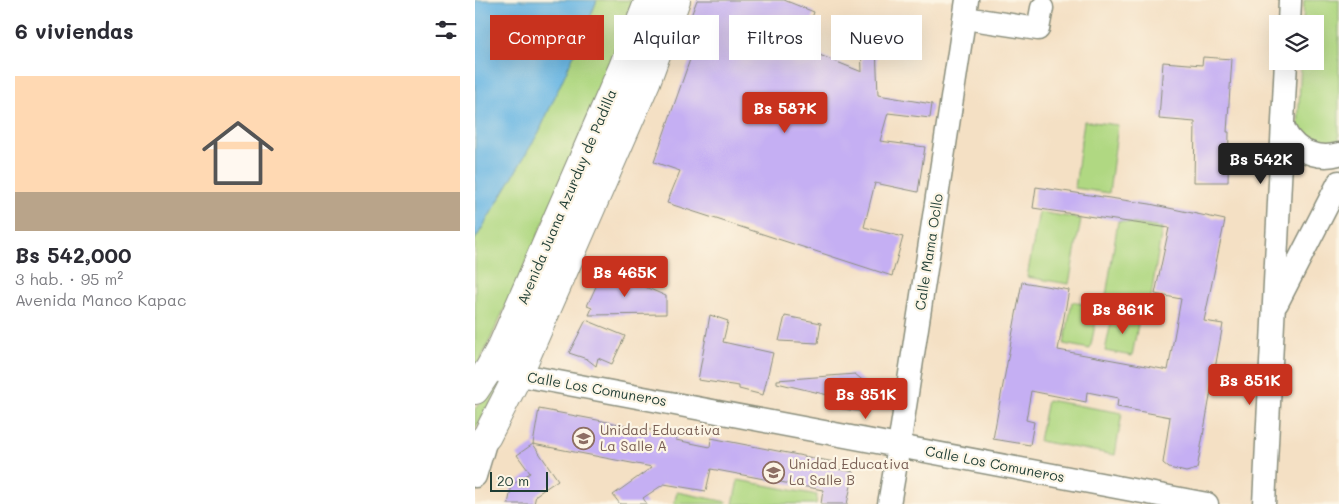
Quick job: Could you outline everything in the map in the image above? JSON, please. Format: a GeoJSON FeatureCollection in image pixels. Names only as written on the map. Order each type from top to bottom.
{"type":"FeatureCollection","features":[{"type":"Feature","properties":{"kind":"main road","name":"Avenida Juana Azurduy de Padilla"},"geometry":{"type":"LineString","coordinates":[[482,379],[503,344],[619,76],[649,0]]}},
{"type":"Feature","properties":{"kind":"main road","name":"Avenida Juana Azurduy de Padilla"},"geometry":{"type":"LineString","coordinates":[[479,442],[518,375],[646,82],[676,0]]}},
{"type":"Feature","properties":{"kind":"street"},"geometry":{"type":"LineString","coordinates":[[1289,15],[1290,0]]}},
{"type":"Feature","properties":{"kind":"street"},"geometry":{"type":"LineString","coordinates":[[966,9],[1038,30],[1042,8]]}},
{"type":"Feature","properties":{"kind":"street","name":"Calle Mama Ocllo"},"geometry":{"type":"LineString","coordinates":[[889,504],[966,9]]}},
{"type":"Feature","properties":{"kind":"street"},"geometry":{"type":"LineString","coordinates":[[1264,504],[1286,70]]}},
{"type":"Feature","properties":{"kind":"street"},"geometry":{"type":"LineString","coordinates":[[1283,126],[1290,140],[1303,151],[1316,155],[1333,156],[1339,154]]}},
{"type":"Feature","properties":{"kind":"street"},"geometry":{"type":"LineString","coordinates":[[1273,310],[1334,205],[1339,182]]}},
{"type":"Feature","properties":{"kind":"street","name":"Calle Los Comuneros"},"geometry":{"type":"LineString","coordinates":[[482,379],[518,375],[1207,504]]}},
{"type":"Feature","properties":{"kind":"street","name":"Avenida Juana Azurduy de Padilla"},"geometry":{"type":"LineString","coordinates":[[475,476],[479,442]]}},
{"type":"Feature","properties":{"kind":"green space"},"geometry":{"type":"Polygon","coordinates":[[[597,0],[637,0],[631,15],[614,15],[614,55],[531,252],[482,357],[475,368],[475,240],[539,132],[571,60],[604,60],[604,15],[591,15],[597,0]]]}},
{"type":"Feature","properties":{"kind":"green space"},"geometry":{"type":"Polygon","coordinates":[[[1304,0],[1339,0],[1339,141],[1329,147],[1303,141],[1298,129],[1301,70],[1324,70],[1324,15],[1303,15],[1304,0]]]}},
{"type":"Feature","properties":{"kind":"green space"},"geometry":{"type":"Polygon","coordinates":[[[1084,121],[1118,125],[1109,193],[1075,188],[1084,121]]]}},
{"type":"Feature","properties":{"kind":"green space"},"geometry":{"type":"Polygon","coordinates":[[[1039,212],[1081,219],[1069,284],[1027,277],[1039,212]]]}},
{"type":"Feature","properties":{"kind":"green space"},"geometry":{"type":"Polygon","coordinates":[[[1118,221],[1162,228],[1150,303],[1106,296],[1118,221]]]}},
{"type":"Feature","properties":{"kind":"green space"},"geometry":{"type":"Polygon","coordinates":[[[1072,302],[1099,307],[1090,349],[1064,344],[1072,302]]]}},
{"type":"Feature","properties":{"kind":"green space"},"geometry":{"type":"Polygon","coordinates":[[[1114,308],[1140,314],[1132,356],[1105,351],[1114,308]]]}},
{"type":"Feature","properties":{"kind":"green space"},"geometry":{"type":"Polygon","coordinates":[[[499,382],[502,383],[475,430],[475,409],[499,382]]]}},
{"type":"Feature","properties":{"kind":"green space"},"geometry":{"type":"Polygon","coordinates":[[[1047,400],[1122,413],[1115,455],[1039,441],[1047,400]]]}},
{"type":"Feature","properties":{"kind":"green space"},"geometry":{"type":"Polygon","coordinates":[[[738,480],[817,495],[816,504],[733,504],[738,480]]]}},
{"type":"Feature","properties":{"kind":"green space"},"geometry":{"type":"Polygon","coordinates":[[[677,492],[727,502],[726,504],[674,504],[677,492]]]}},
{"type":"Feature","properties":{"kind":"water"},"geometry":{"type":"Polygon","coordinates":[[[475,0],[597,0],[591,15],[490,15],[490,60],[571,60],[539,132],[475,240],[475,0]]]}},
{"type":"Feature","properties":{"kind":"building"},"geometry":{"type":"Polygon","coordinates":[[[697,0],[784,0],[814,12],[813,15],[729,15],[729,60],[821,60],[821,56],[862,72],[862,60],[877,60],[878,95],[932,104],[930,118],[888,113],[880,141],[925,147],[918,192],[875,183],[864,227],[903,237],[892,276],[667,203],[680,171],[654,162],[690,60],[719,60],[719,15],[691,15],[697,0]]]}},
{"type":"Feature","properties":{"kind":"building"},"geometry":{"type":"Polygon","coordinates":[[[1203,57],[1232,59],[1227,132],[1229,132],[1228,182],[1194,182],[1195,122],[1159,119],[1163,62],[1202,65],[1203,57]]]}},
{"type":"Feature","properties":{"kind":"building"},"geometry":{"type":"Polygon","coordinates":[[[1036,187],[1150,204],[1225,220],[1204,321],[1223,324],[1197,469],[1186,472],[1169,468],[1163,463],[1170,417],[1117,407],[1118,398],[1087,392],[1086,402],[1031,391],[1026,420],[1034,422],[1030,445],[993,439],[1022,282],[1069,290],[1058,350],[1168,370],[1181,299],[1155,294],[1169,228],[1033,208],[1036,187]]]}},
{"type":"Feature","properties":{"kind":"building"},"geometry":{"type":"Polygon","coordinates":[[[604,269],[666,296],[666,314],[589,315],[592,308],[587,306],[604,269]]]}},
{"type":"Feature","properties":{"kind":"building"},"geometry":{"type":"Polygon","coordinates":[[[710,315],[728,321],[723,342],[773,353],[763,395],[739,389],[739,386],[698,380],[710,315]]]}},
{"type":"Feature","properties":{"kind":"building"},"geometry":{"type":"Polygon","coordinates":[[[785,316],[821,323],[818,343],[779,341],[785,316]]]}},
{"type":"Feature","properties":{"kind":"building"},"geometry":{"type":"Polygon","coordinates":[[[586,320],[625,336],[612,364],[598,358],[596,366],[587,359],[569,353],[586,320]]]}},
{"type":"Feature","properties":{"kind":"building"},"geometry":{"type":"Polygon","coordinates":[[[855,374],[872,388],[868,413],[825,406],[828,395],[777,383],[777,380],[855,374]]]}},
{"type":"Feature","properties":{"kind":"building"},"geometry":{"type":"Polygon","coordinates":[[[539,409],[677,435],[676,440],[710,447],[711,438],[834,462],[833,468],[854,472],[847,504],[821,504],[823,490],[711,469],[706,491],[664,484],[643,498],[647,504],[620,504],[613,495],[652,467],[533,444],[539,409]]]}},
{"type":"Feature","properties":{"kind":"building"},"geometry":{"type":"Polygon","coordinates":[[[533,444],[558,480],[536,495],[534,504],[508,504],[512,485],[530,473],[517,455],[533,444]]]}},
{"type":"Feature","properties":{"kind":"place","name":"Unidad Educativa La Salle A"},"geometry":{"type":"Point","coordinates":[584,438]}},
{"type":"Feature","properties":{"kind":"place","name":"Unidad Educativa La Salle B"},"geometry":{"type":"Point","coordinates":[773,472]}}]}
